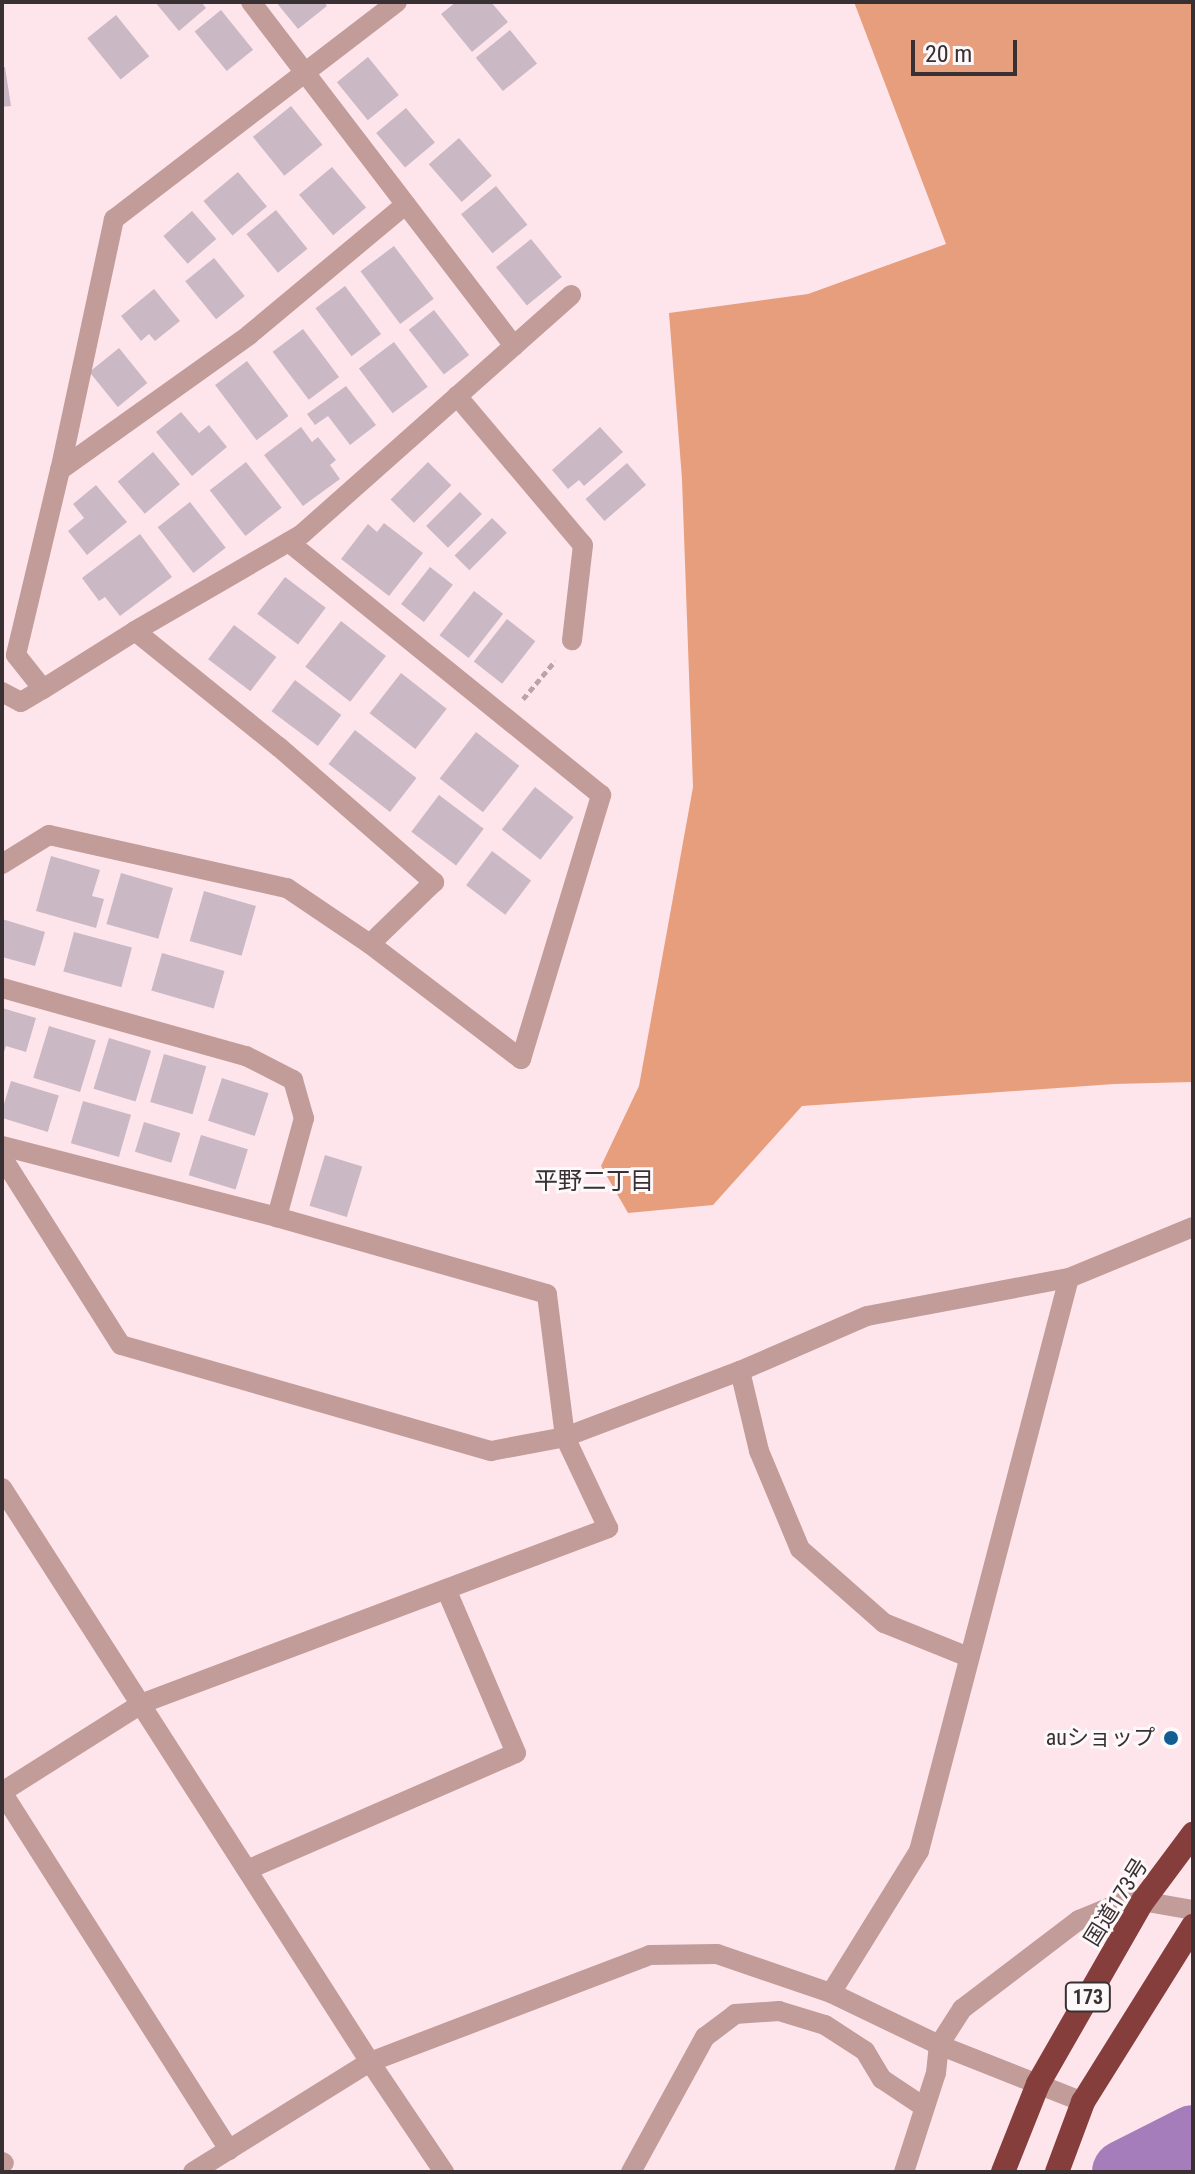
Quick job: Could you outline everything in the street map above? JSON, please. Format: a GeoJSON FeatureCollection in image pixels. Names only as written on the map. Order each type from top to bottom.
{"type":"FeatureCollection","features":[{"type":"Feature","properties":{"kind":"highway","name":"国道173号"},"geometry":{"type":"LineString","coordinates":[[1003,2172],[1038,2084],[1143,1901],[1193,1834]]}},
{"type":"Feature","properties":{"kind":"highway","name":"173"},"geometry":{"type":"LineString","coordinates":[[1057,2172],[1083,2102],[1193,1926]]}},
{"type":"Feature","properties":{"kind":"street"},"geometry":{"type":"LineString","coordinates":[[251,2],[514,346]]}},
{"type":"Feature","properties":{"kind":"street"},"geometry":{"type":"LineString","coordinates":[[43,689],[16,655],[114,219],[397,2]]}},
{"type":"Feature","properties":{"kind":"street"},"geometry":{"type":"LineString","coordinates":[[60,470],[249,335],[406,204]]}},
{"type":"Feature","properties":{"kind":"street"},"geometry":{"type":"LineString","coordinates":[[2,692],[21,702],[135,631],[289,542],[571,295]]}},
{"type":"Feature","properties":{"kind":"street"},"geometry":{"type":"LineString","coordinates":[[457,396],[583,545],[572,640]]}},
{"type":"Feature","properties":{"kind":"street"},"geometry":{"type":"LineString","coordinates":[[2,864],[49,835],[287,888],[370,944],[521,1059],[601,795],[289,542]]}},
{"type":"Feature","properties":{"kind":"street"},"geometry":{"type":"LineString","coordinates":[[135,631],[279,747],[434,882],[370,944]]}},
{"type":"Feature","properties":{"kind":"street"},"geometry":{"type":"LineString","coordinates":[[2,988],[246,1056],[293,1080],[304,1118],[277,1217]]}},
{"type":"Feature","properties":{"kind":"street"},"geometry":{"type":"LineString","coordinates":[[2,1146],[277,1217],[547,1294],[565,1437],[608,1528],[141,1705],[2,1792],[229,2150]]}},
{"type":"Feature","properties":{"kind":"street"},"geometry":{"type":"LineString","coordinates":[[2,1157],[121,1345],[491,1451],[565,1437],[740,1371],[867,1316],[1069,1278],[1193,1227]]}},
{"type":"Feature","properties":{"kind":"street"},"geometry":{"type":"LineString","coordinates":[[831,1993],[919,1851],[1069,1278]]}},
{"type":"Feature","properties":{"kind":"street"},"geometry":{"type":"LineString","coordinates":[[740,1371],[759,1451],[800,1549],[884,1623],[968,1657]]}},
{"type":"Feature","properties":{"kind":"street"},"geometry":{"type":"LineString","coordinates":[[2,1488],[370,2062],[444,2172]]}},
{"type":"Feature","properties":{"kind":"street"},"geometry":{"type":"LineString","coordinates":[[247,1870],[516,1753],[446,1589]]}},
{"type":"Feature","properties":{"kind":"street"},"geometry":{"type":"LineString","coordinates":[[904,2172],[936,2073],[939,2045],[962,2009],[1079,1920],[1130,1899],[1193,1910]]}},
{"type":"Feature","properties":{"kind":"street"},"geometry":{"type":"LineString","coordinates":[[193,2172],[370,2062],[650,1955],[717,1954],[831,1993],[939,2045],[1083,2102]]}},
{"type":"Feature","properties":{"kind":"street"},"geometry":{"type":"LineString","coordinates":[[631,2172],[705,2037],[735,2014],[779,2011],[825,2025],[865,2051],[882,2079],[924,2107]]}},
{"type":"Feature","properties":{"kind":"path"},"geometry":{"type":"LineString","coordinates":[[507,719],[572,640]]}},
{"type":"Feature","properties":{"kind":"shaded area"},"geometry":{"type":"Polygon","coordinates":[[[854,2],[1193,2],[1193,1082],[1114,1084],[802,1106],[713,1205],[628,1213],[601,1166],[639,1086],[693,787],[682,479],[669,313],[808,294],[946,244],[854,2]]]}},
{"type":"Feature","properties":{"kind":"building"},"geometry":{"type":"Polygon","coordinates":[[[155,2],[201,2],[206,8],[179,31],[155,2]]]}},
{"type":"Feature","properties":{"kind":"building"},"geometry":{"type":"Polygon","coordinates":[[[276,2],[324,2],[327,6],[298,29],[276,2]]]}},
{"type":"Feature","properties":{"kind":"building"},"geometry":{"type":"Polygon","coordinates":[[[456,2],[491,2],[508,22],[472,52],[441,14],[456,2]]]}},
{"type":"Feature","properties":{"kind":"building"},"geometry":{"type":"Polygon","coordinates":[[[221,10],[253,50],[227,71],[195,31],[221,10]]]}},
{"type":"Feature","properties":{"kind":"building"},"geometry":{"type":"Polygon","coordinates":[[[116,15],[149,56],[121,79],[87,38],[116,15]]]}},
{"type":"Feature","properties":{"kind":"building"},"geometry":{"type":"Polygon","coordinates":[[[510,30],[537,63],[503,91],[476,58],[510,30]]]}},
{"type":"Feature","properties":{"kind":"building"},"geometry":{"type":"Polygon","coordinates":[[[368,57],[399,95],[368,120],[337,82],[368,57]]]}},
{"type":"Feature","properties":{"kind":"building"},"geometry":{"type":"Polygon","coordinates":[[[5,67],[11,106],[2,107],[2,68],[5,67]]]}},
{"type":"Feature","properties":{"kind":"building"},"geometry":{"type":"Polygon","coordinates":[[[291,106],[322,145],[284,176],[253,137],[291,106]]]}},
{"type":"Feature","properties":{"kind":"building"},"geometry":{"type":"Polygon","coordinates":[[[406,108],[435,142],[405,168],[376,133],[406,108]]]}},
{"type":"Feature","properties":{"kind":"building"},"geometry":{"type":"Polygon","coordinates":[[[459,138],[492,176],[462,202],[429,164],[459,138]]]}},
{"type":"Feature","properties":{"kind":"building"},"geometry":{"type":"Polygon","coordinates":[[[332,167],[366,208],[333,235],[299,195],[332,167]]]}},
{"type":"Feature","properties":{"kind":"building"},"geometry":{"type":"Polygon","coordinates":[[[238,172],[267,206],[232,235],[204,201],[238,172]]]}},
{"type":"Feature","properties":{"kind":"building"},"geometry":{"type":"Polygon","coordinates":[[[496,186],[527,225],[492,253],[461,214],[496,186]]]}},
{"type":"Feature","properties":{"kind":"building"},"geometry":{"type":"Polygon","coordinates":[[[276,210],[307,249],[278,273],[246,234],[276,210]]]}},
{"type":"Feature","properties":{"kind":"building"},"geometry":{"type":"Polygon","coordinates":[[[192,211],[216,239],[188,264],[163,236],[192,211]]]}},
{"type":"Feature","properties":{"kind":"building"},"geometry":{"type":"Polygon","coordinates":[[[531,239],[562,277],[527,305],[496,267],[531,239]]]}},
{"type":"Feature","properties":{"kind":"building"},"geometry":{"type":"Polygon","coordinates":[[[394,246],[434,299],[400,324],[360,271],[394,246]]]}},
{"type":"Feature","properties":{"kind":"building"},"geometry":{"type":"Polygon","coordinates":[[[214,258],[245,296],[216,319],[185,281],[214,258]]]}},
{"type":"Feature","properties":{"kind":"building"},"geometry":{"type":"Polygon","coordinates":[[[345,286],[381,334],[352,356],[315,308],[345,286]]]}},
{"type":"Feature","properties":{"kind":"building"},"geometry":{"type":"Polygon","coordinates":[[[154,289],[180,321],[155,341],[149,334],[141,341],[121,316],[154,289]]]}},
{"type":"Feature","properties":{"kind":"building"},"geometry":{"type":"Polygon","coordinates":[[[434,310],[469,355],[444,375],[409,330],[434,310]]]}},
{"type":"Feature","properties":{"kind":"building"},"geometry":{"type":"Polygon","coordinates":[[[303,329],[339,377],[309,400],[273,352],[303,329]]]}},
{"type":"Feature","properties":{"kind":"building"},"geometry":{"type":"Polygon","coordinates":[[[394,342],[428,387],[393,413],[359,368],[394,342]]]}},
{"type":"Feature","properties":{"kind":"building"},"geometry":{"type":"Polygon","coordinates":[[[119,348],[147,383],[118,407],[89,372],[119,348]]]}},
{"type":"Feature","properties":{"kind":"building"},"geometry":{"type":"Polygon","coordinates":[[[247,361],[289,416],[257,440],[215,385],[247,361]]]}},
{"type":"Feature","properties":{"kind":"building"},"geometry":{"type":"Polygon","coordinates":[[[346,386],[376,425],[350,445],[328,416],[315,425],[307,414],[346,386]]]}},
{"type":"Feature","properties":{"kind":"building"},"geometry":{"type":"Polygon","coordinates":[[[181,412],[199,433],[209,425],[227,447],[192,476],[156,432],[181,412]]]}},
{"type":"Feature","properties":{"kind":"building"},"geometry":{"type":"Polygon","coordinates":[[[301,427],[312,442],[318,437],[336,460],[330,465],[340,479],[303,506],[264,455],[301,427]]]}},
{"type":"Feature","properties":{"kind":"building"},"geometry":{"type":"Polygon","coordinates":[[[600,427],[623,452],[584,486],[579,480],[568,489],[552,470],[600,427]]]}},
{"type":"Feature","properties":{"kind":"building"},"geometry":{"type":"Polygon","coordinates":[[[153,452],[180,484],[145,514],[118,482],[153,452]]]}},
{"type":"Feature","properties":{"kind":"building"},"geometry":{"type":"Polygon","coordinates":[[[246,462],[282,508],[245,536],[210,490],[246,462]]]}},
{"type":"Feature","properties":{"kind":"building"},"geometry":{"type":"Polygon","coordinates":[[[428,462],[451,485],[414,523],[391,499],[428,462]]]}},
{"type":"Feature","properties":{"kind":"building"},"geometry":{"type":"Polygon","coordinates":[[[627,463],[646,485],[605,521],[585,499],[627,463]]]}},
{"type":"Feature","properties":{"kind":"building"},"geometry":{"type":"Polygon","coordinates":[[[96,485],[127,522],[87,555],[68,531],[84,518],[73,504],[96,485]]]}},
{"type":"Feature","properties":{"kind":"building"},"geometry":{"type":"Polygon","coordinates":[[[460,492],[482,514],[448,548],[426,526],[460,492]]]}},
{"type":"Feature","properties":{"kind":"building"},"geometry":{"type":"Polygon","coordinates":[[[190,502],[226,548],[193,573],[158,527],[190,502]]]}},
{"type":"Feature","properties":{"kind":"building"},"geometry":{"type":"Polygon","coordinates":[[[492,518],[507,533],[469,570],[455,555],[492,518]]]}},
{"type":"Feature","properties":{"kind":"building"},"geometry":{"type":"Polygon","coordinates":[[[384,523],[423,553],[389,596],[341,559],[368,524],[377,532],[384,523]]]}},
{"type":"Feature","properties":{"kind":"building"},"geometry":{"type":"Polygon","coordinates":[[[140,534],[172,577],[120,616],[105,597],[99,601],[82,578],[140,534]]]}},
{"type":"Feature","properties":{"kind":"building"},"geometry":{"type":"Polygon","coordinates":[[[430,567],[453,585],[424,622],[401,604],[430,567]]]}},
{"type":"Feature","properties":{"kind":"building"},"geometry":{"type":"Polygon","coordinates":[[[285,577],[326,608],[298,644],[257,614],[285,577]]]}},
{"type":"Feature","properties":{"kind":"building"},"geometry":{"type":"Polygon","coordinates":[[[474,591],[503,614],[469,658],[440,635],[474,591]]]}},
{"type":"Feature","properties":{"kind":"building"},"geometry":{"type":"Polygon","coordinates":[[[507,619],[535,641],[502,684],[474,662],[507,619]]]}},
{"type":"Feature","properties":{"kind":"building"},"geometry":{"type":"Polygon","coordinates":[[[341,621],[386,656],[350,702],[305,667],[341,621]]]}},
{"type":"Feature","properties":{"kind":"building"},"geometry":{"type":"Polygon","coordinates":[[[234,625],[276,657],[250,691],[208,659],[234,625]]]}},
{"type":"Feature","properties":{"kind":"building"},"geometry":{"type":"Polygon","coordinates":[[[401,673],[447,709],[415,749],[370,713],[401,673]]]}},
{"type":"Feature","properties":{"kind":"building"},"geometry":{"type":"Polygon","coordinates":[[[295,680],[341,715],[318,746],[272,711],[295,680]]]}},
{"type":"Feature","properties":{"kind":"building"},"geometry":{"type":"Polygon","coordinates":[[[355,730],[416,778],[390,812],[329,764],[355,730]]]}},
{"type":"Feature","properties":{"kind":"building"},"geometry":{"type":"Polygon","coordinates":[[[476,732],[519,766],[483,812],[440,778],[476,732]]]}},
{"type":"Feature","properties":{"kind":"building"},"geometry":{"type":"Polygon","coordinates":[[[535,787],[574,817],[540,860],[502,830],[535,787]]]}},
{"type":"Feature","properties":{"kind":"building"},"geometry":{"type":"Polygon","coordinates":[[[439,795],[484,829],[456,865],[411,832],[439,795]]]}},
{"type":"Feature","properties":{"kind":"building"},"geometry":{"type":"Polygon","coordinates":[[[492,851],[531,880],[505,915],[466,885],[492,851]]]}},
{"type":"Feature","properties":{"kind":"building"},"geometry":{"type":"Polygon","coordinates":[[[51,856],[100,870],[92,896],[104,899],[96,928],[36,911],[51,856]]]}},
{"type":"Feature","properties":{"kind":"building"},"geometry":{"type":"Polygon","coordinates":[[[121,873],[173,888],[158,939],[106,924],[121,873]]]}},
{"type":"Feature","properties":{"kind":"building"},"geometry":{"type":"Polygon","coordinates":[[[204,891],[256,906],[242,956],[190,941],[204,891]]]}},
{"type":"Feature","properties":{"kind":"building"},"geometry":{"type":"Polygon","coordinates":[[[2,919],[45,932],[35,966],[2,957],[2,919]]]}},
{"type":"Feature","properties":{"kind":"building"},"geometry":{"type":"Polygon","coordinates":[[[74,932],[132,948],[121,987],[63,972],[74,932]]]}},
{"type":"Feature","properties":{"kind":"building"},"geometry":{"type":"Polygon","coordinates":[[[162,953],[224,971],[214,1008],[151,990],[162,953]]]}},
{"type":"Feature","properties":{"kind":"building"},"geometry":{"type":"Polygon","coordinates":[[[2,1008],[36,1018],[26,1052],[6,1046],[2,1058],[2,1008]]]}},
{"type":"Feature","properties":{"kind":"building"},"geometry":{"type":"Polygon","coordinates":[[[49,1026],[96,1040],[80,1092],[33,1078],[49,1026]]]}},
{"type":"Feature","properties":{"kind":"building"},"geometry":{"type":"Polygon","coordinates":[[[109,1038],[151,1051],[136,1102],[94,1089],[109,1038]]]}},
{"type":"Feature","properties":{"kind":"building"},"geometry":{"type":"Polygon","coordinates":[[[164,1054],[206,1066],[193,1114],[150,1102],[164,1054]]]}},
{"type":"Feature","properties":{"kind":"building"},"geometry":{"type":"Polygon","coordinates":[[[222,1078],[269,1093],[255,1136],[208,1121],[222,1078]]]}},
{"type":"Feature","properties":{"kind":"building"},"geometry":{"type":"Polygon","coordinates":[[[11,1081],[59,1096],[48,1132],[2,1118],[11,1081]]]}},
{"type":"Feature","properties":{"kind":"building"},"geometry":{"type":"Polygon","coordinates":[[[83,1101],[131,1115],[119,1157],[71,1143],[83,1101]]]}},
{"type":"Feature","properties":{"kind":"building"},"geometry":{"type":"Polygon","coordinates":[[[144,1122],[180,1133],[171,1163],[135,1152],[144,1122]]]}},
{"type":"Feature","properties":{"kind":"building"},"geometry":{"type":"Polygon","coordinates":[[[201,1135],[248,1149],[236,1189],[189,1175],[201,1135]]]}},
{"type":"Feature","properties":{"kind":"building"},"geometry":{"type":"Polygon","coordinates":[[[325,1155],[362,1166],[347,1217],[310,1206],[325,1155]]]}},
{"type":"Feature","properties":{"kind":"waterway"},"geometry":{"type":"LineString","coordinates":[[1124,2172],[1193,2137]]}},
{"type":"Feature","properties":{"kind":"place","name":"auショップ"},"geometry":{"type":"Point","coordinates":[1171,1738]}},
{"type":"Feature","properties":{"kind":"district","name":"平野二丁目"},"geometry":{"type":"Point","coordinates":[594,1182]}}]}
